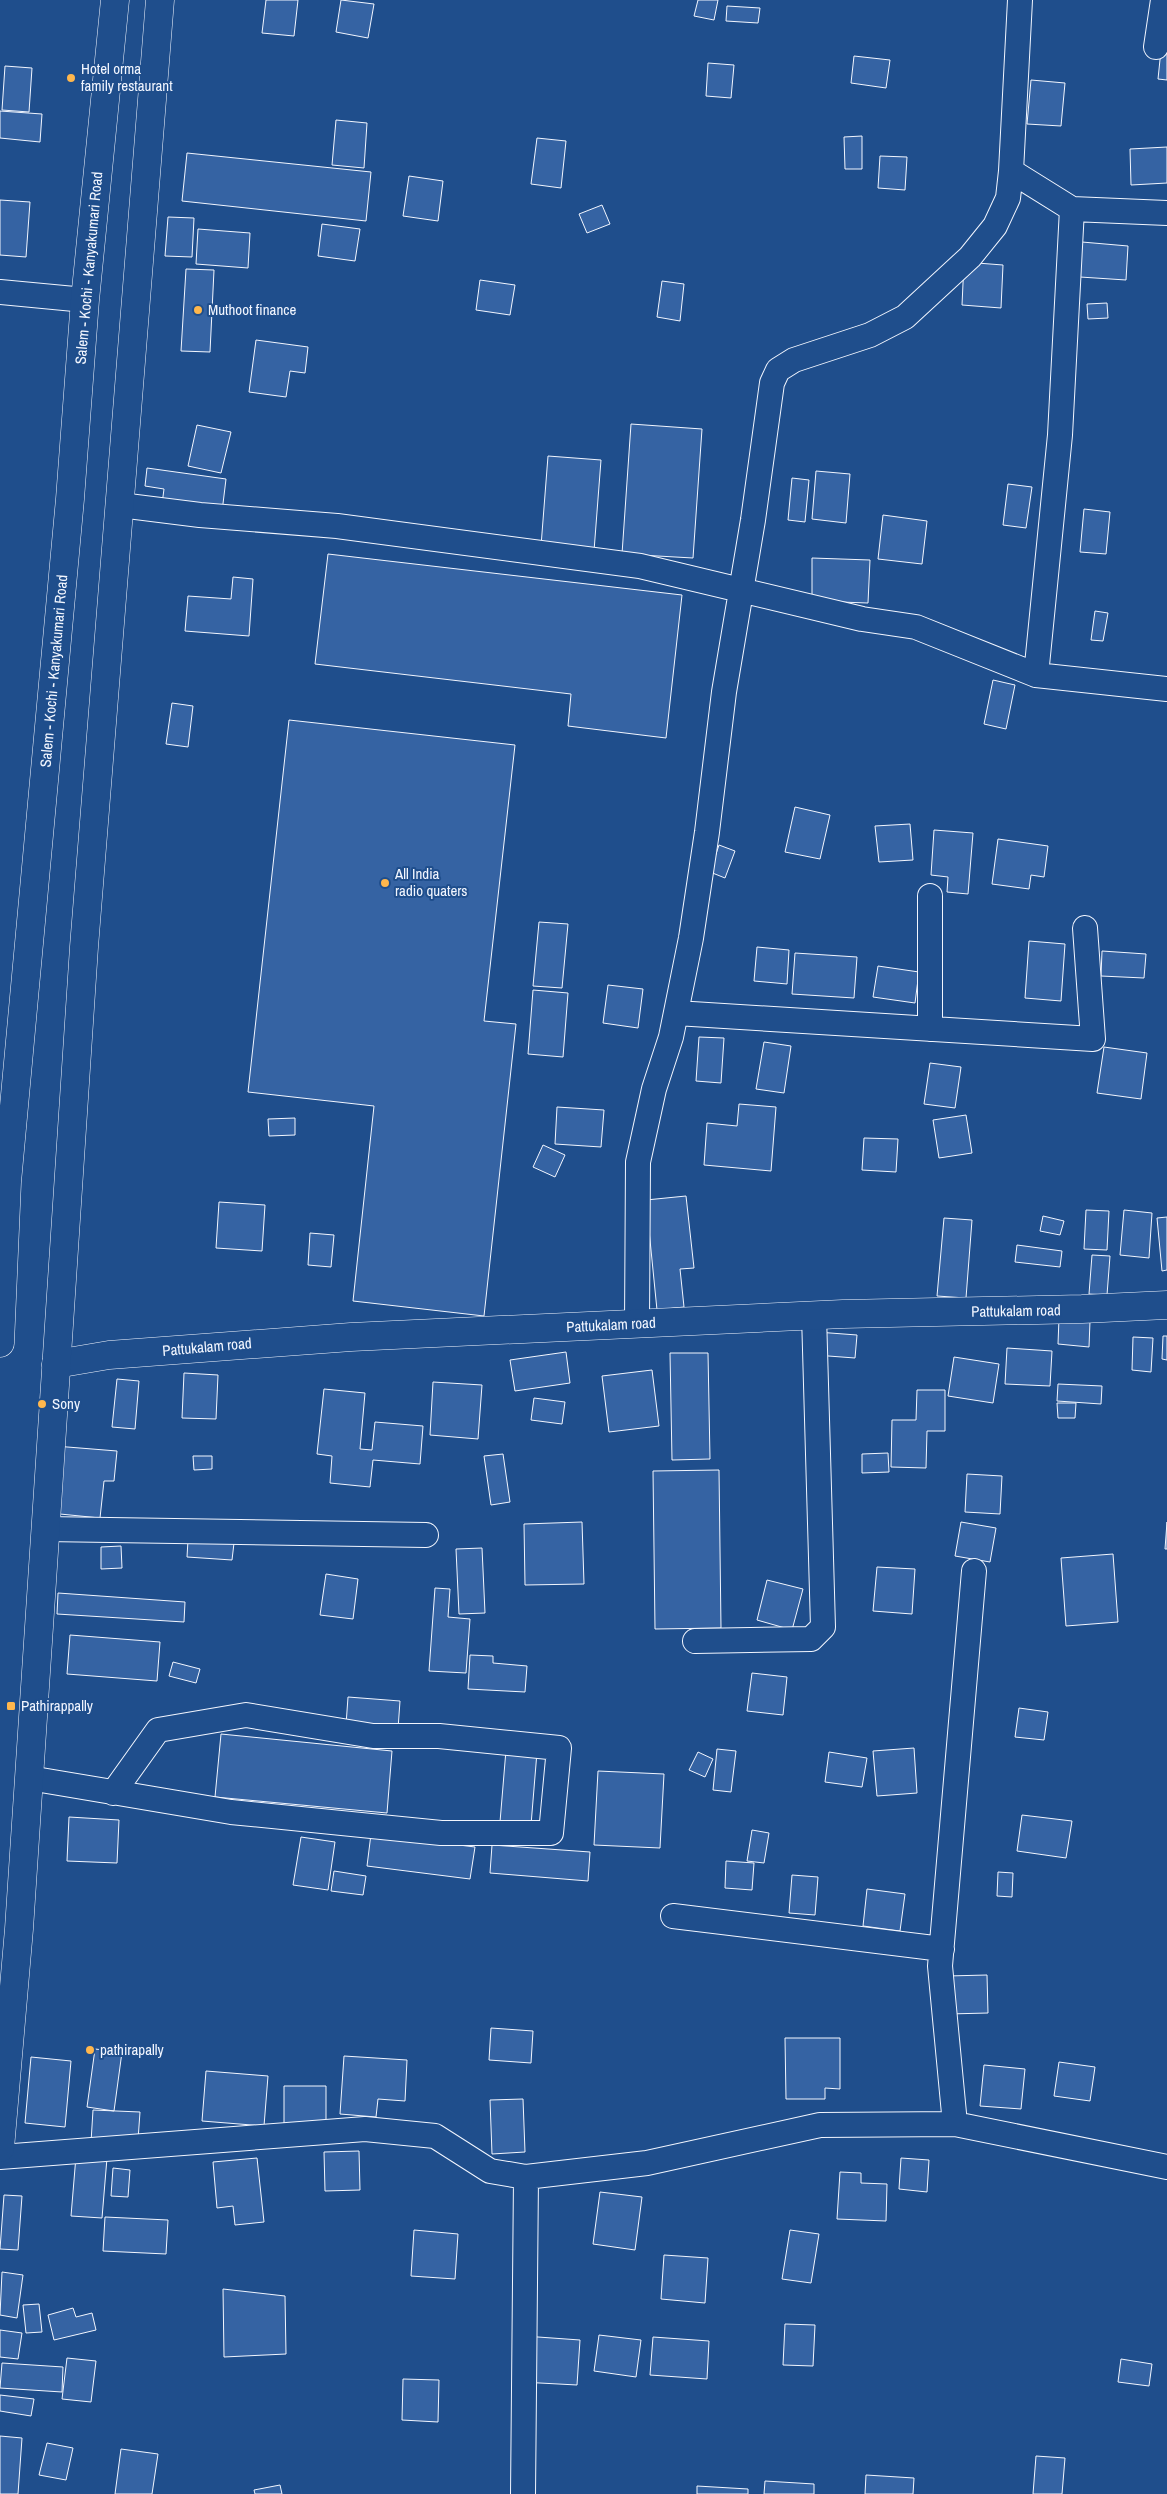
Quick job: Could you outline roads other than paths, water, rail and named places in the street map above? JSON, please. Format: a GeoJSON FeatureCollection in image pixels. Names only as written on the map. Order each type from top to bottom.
{"type":"FeatureCollection","features":[{"type":"Feature","properties":{"kind":"main road","name":"Salem - Kochi - Kanyakumari Road"},"geometry":{"type":"LineString","coordinates":[[0,1343],[7,1182],[7,1096],[70,499],[85,300],[115,0]]}},
{"type":"Feature","properties":{"kind":"main road"},"geometry":{"type":"LineString","coordinates":[[0,2148],[19,1929],[84,957],[160,0]]}},
{"type":"Feature","properties":{"kind":"main road","name":"Pattukalam road"},"geometry":{"type":"LineString","coordinates":[[56,1364],[109,1356],[256,1342],[814,1315],[1082,1309],[1167,1305]]}},
{"type":"Feature","properties":{"kind":"street"},"geometry":{"type":"LineString","coordinates":[[637,1323],[638,1162],[654,1088],[671,1037],[696,909],[724,692],[753,520],[772,384],[778,370],[794,360],[870,335],[905,317],[970,257],[995,226],[1008,198],[1011,171],[1020,0]]}},
{"type":"Feature","properties":{"kind":"street"},"geometry":{"type":"LineString","coordinates":[[1156,47],[1163,0]]}},
{"type":"Feature","properties":{"kind":"street"},"geometry":{"type":"LineString","coordinates":[[1011,171],[1072,209],[1167,213]]}},
{"type":"Feature","properties":{"kind":"street"},"geometry":{"type":"LineString","coordinates":[[1036,675],[1060,435],[1072,209]]}},
{"type":"Feature","properties":{"kind":"street"},"geometry":{"type":"LineString","coordinates":[[0,292],[85,300]]}},
{"type":"Feature","properties":{"kind":"street"},"geometry":{"type":"LineString","coordinates":[[120,505],[200,515],[336,526],[585,557],[640,566],[862,619],[916,627],[1036,675],[1167,689]]}},
{"type":"Feature","properties":{"kind":"street"},"geometry":{"type":"LineString","coordinates":[[930,896],[930,1029]]}},
{"type":"Feature","properties":{"kind":"street"},"geometry":{"type":"LineString","coordinates":[[676,1013],[1093,1039],[1085,928]]}},
{"type":"Feature","properties":{"kind":"street"},"geometry":{"type":"LineString","coordinates":[[694,1641],[811,1639],[822,1627],[814,1315]]}},
{"type":"Feature","properties":{"kind":"street"},"geometry":{"type":"LineString","coordinates":[[45,1529],[426,1535]]}},
{"type":"Feature","properties":{"kind":"street"},"geometry":{"type":"LineString","coordinates":[[955,2124],[941,1985],[942,1949],[974,1571]]}},
{"type":"Feature","properties":{"kind":"street"},"geometry":{"type":"LineString","coordinates":[[29,1778],[113,1793],[231,1812],[441,1833],[551,1833],[558,1748],[439,1736],[373,1736],[246,1716],[158,1730],[113,1793]]}},
{"type":"Feature","properties":{"kind":"street"},"geometry":{"type":"LineString","coordinates":[[673,1916],[942,1949]]}},
{"type":"Feature","properties":{"kind":"street"},"geometry":{"type":"LineString","coordinates":[[0,2157],[365,2130],[435,2136],[490,2171],[526,2177],[647,2163],[820,2125],[955,2124],[1167,2167]]}},
{"type":"Feature","properties":{"kind":"street"},"geometry":{"type":"LineString","coordinates":[[523,2494],[526,2177]]}},
{"type":"Feature","properties":{"kind":"place","name":"Hotel orma family restaurant"},"geometry":{"type":"Point","coordinates":[71,78]}},
{"type":"Feature","properties":{"kind":"place","name":"Muthoot finance"},"geometry":{"type":"Point","coordinates":[198,310]}},
{"type":"Feature","properties":{"kind":"place","name":"All India radio quaters"},"geometry":{"type":"Point","coordinates":[385,883]}},
{"type":"Feature","properties":{"kind":"place","name":"Sony"},"geometry":{"type":"Point","coordinates":[42,1404]}},
{"type":"Feature","properties":{"kind":"place","name":"Pathirappally"},"geometry":{"type":"Point","coordinates":[11,1706]}},
{"type":"Feature","properties":{"kind":"place","name":"pathirapally"},"geometry":{"type":"Point","coordinates":[90,2050]}}]}
